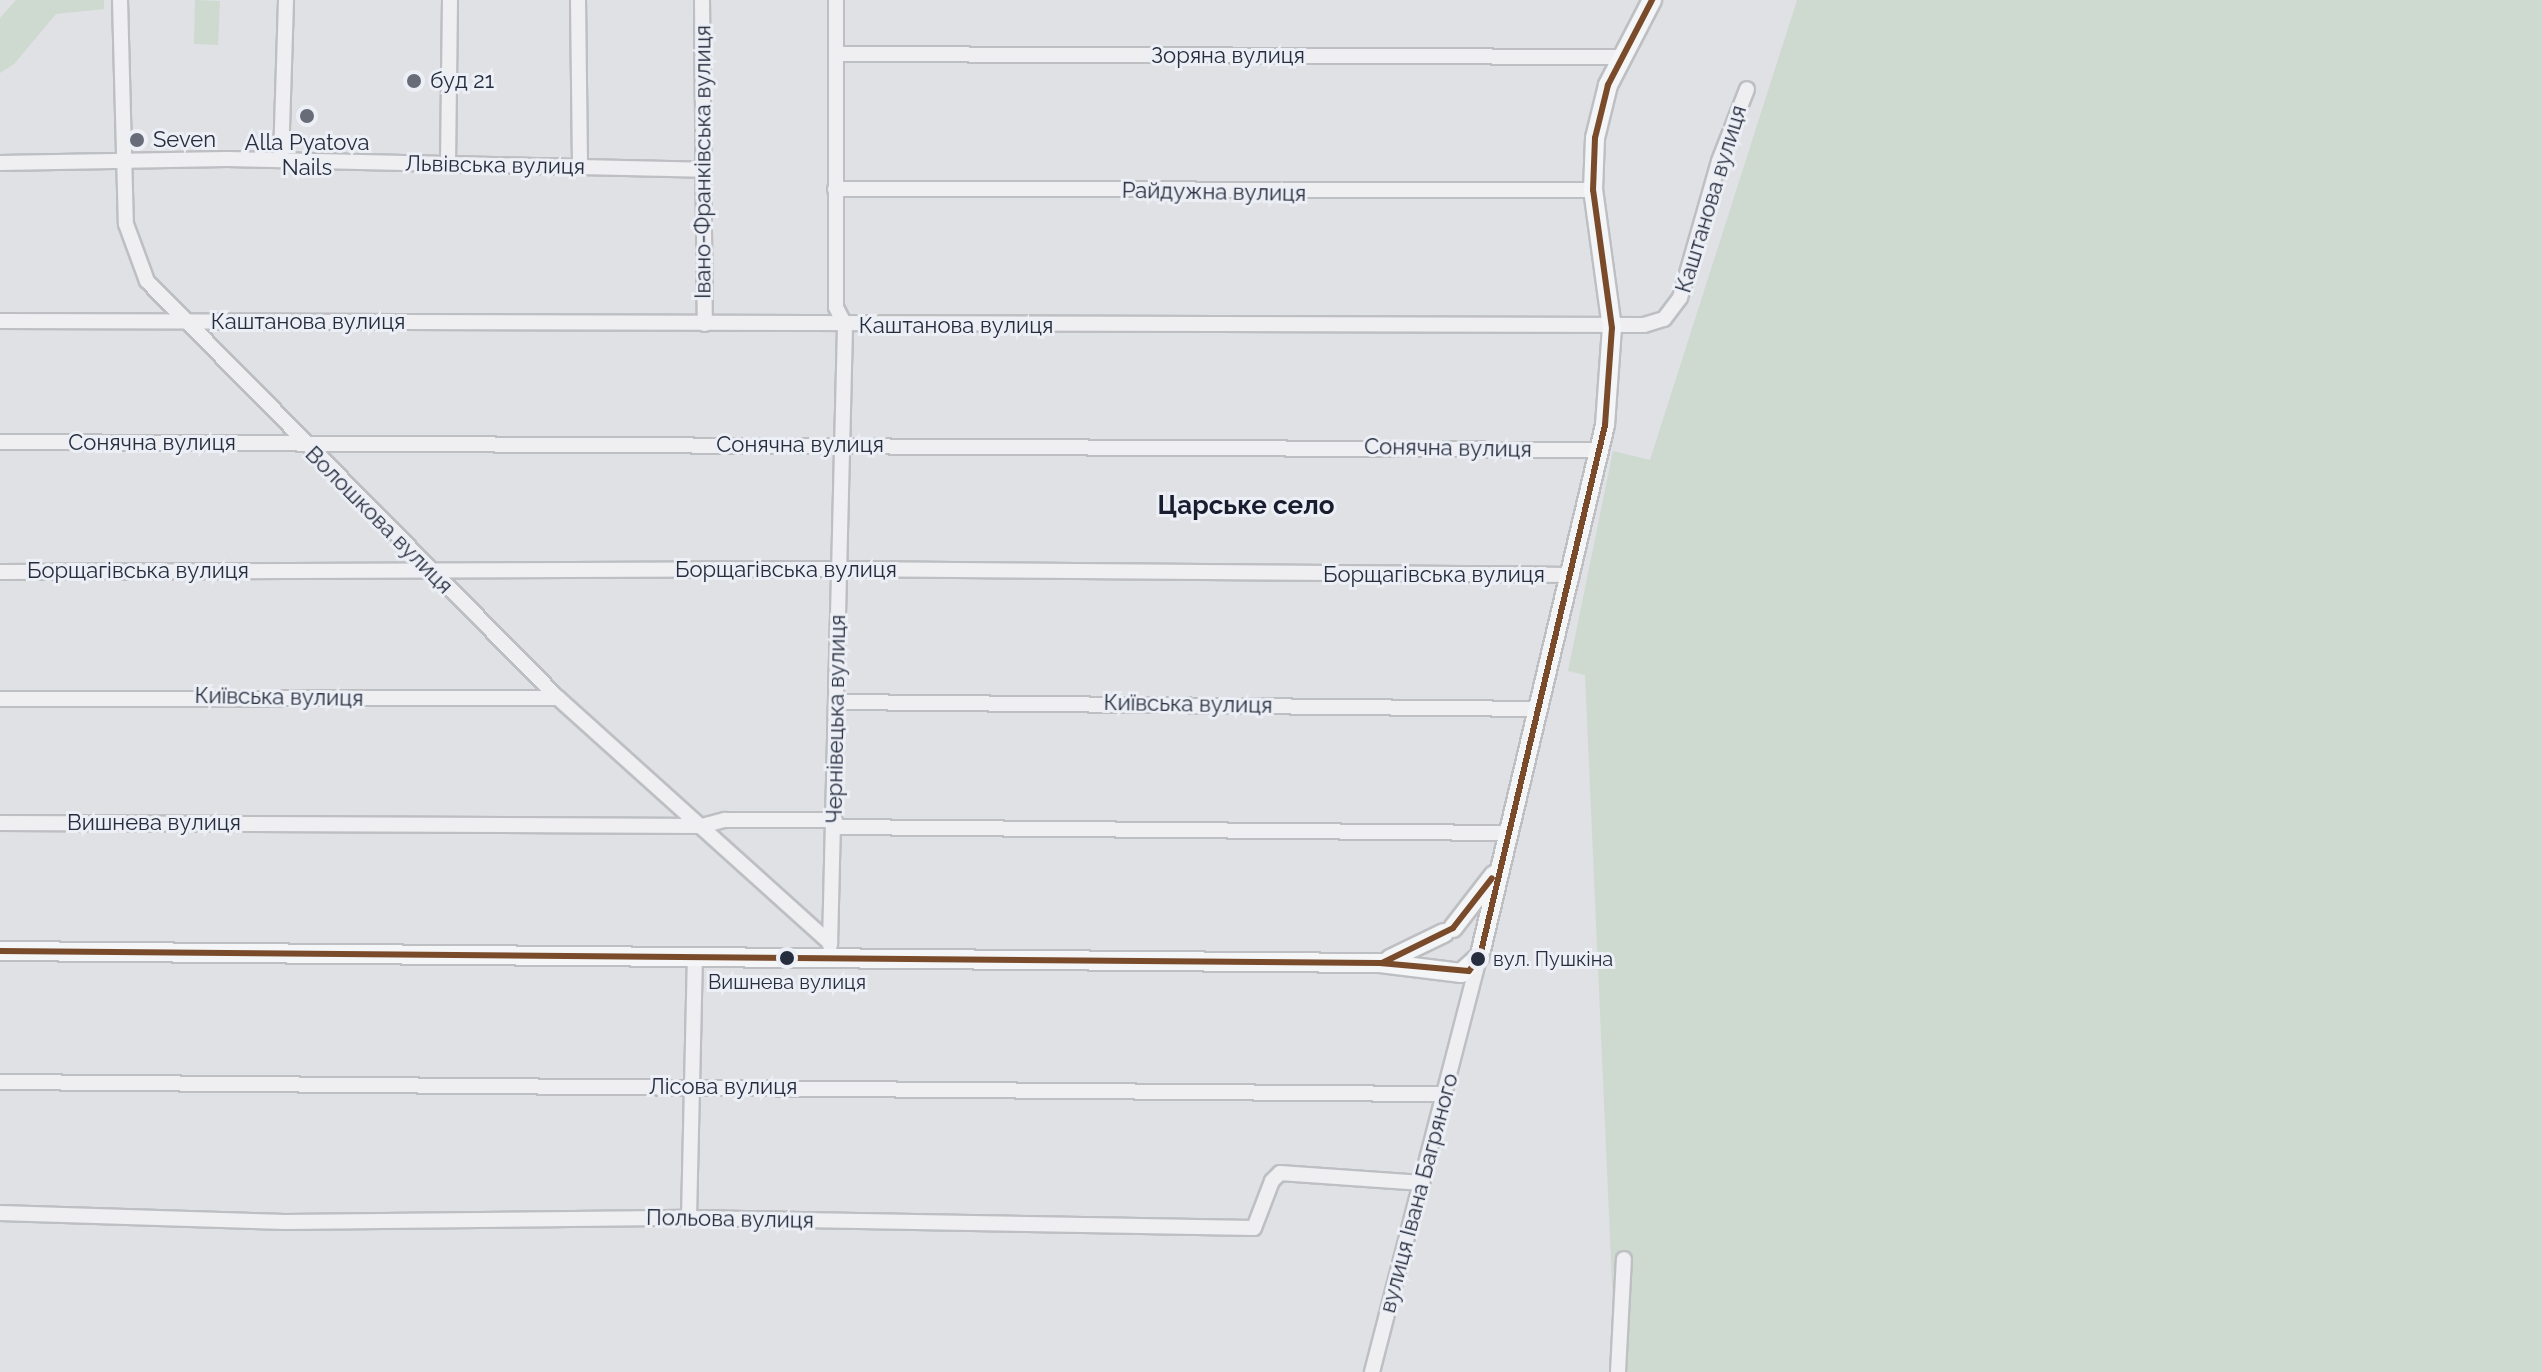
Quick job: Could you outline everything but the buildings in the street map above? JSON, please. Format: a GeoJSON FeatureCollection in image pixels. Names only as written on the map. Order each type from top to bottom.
{"type":"FeatureCollection","features":[{"type":"Feature","properties":{"kind":"main road","name":"вулиця Івана Багряного"},"geometry":{"type":"LineString","coordinates":[[1480,953],[1572,575],[1610,392],[1612,328],[1593,190],[1599,113],[1619,57],[1652,0]]}},
{"type":"Feature","properties":{"kind":"main road","name":"вулиця Івана Багряного"},"geometry":{"type":"LineString","coordinates":[[1449,931],[1500,866]]}},
{"type":"Feature","properties":{"kind":"main road"},"geometry":{"type":"LineString","coordinates":[[0,951],[695,956],[830,951],[1380,963],[1448,971],[1469,971],[1480,953],[1472,933],[1449,931],[1380,963]]}},
{"type":"Feature","properties":{"kind":"main road"},"geometry":{"type":"LineString","coordinates":[[1448,971],[1435,951],[1449,931]]}},
{"type":"Feature","properties":{"kind":"street","name":"Волошкова вулиця"},"geometry":{"type":"LineString","coordinates":[[120,0],[126,224],[133,252],[147,281],[182,322],[558,698],[702,826],[830,951]]}},
{"type":"Feature","properties":{"kind":"street"},"geometry":{"type":"LineString","coordinates":[[277,0],[276,27],[285,35]]}},
{"type":"Feature","properties":{"kind":"street"},"geometry":{"type":"LineString","coordinates":[[281,160],[286,0]]}},
{"type":"Feature","properties":{"kind":"street"},"geometry":{"type":"LineString","coordinates":[[448,164],[450,0]]}},
{"type":"Feature","properties":{"kind":"street"},"geometry":{"type":"LineString","coordinates":[[578,0],[580,167]]}},
{"type":"Feature","properties":{"kind":"street","name":"Івано-Франківська вулиця"},"geometry":{"type":"LineString","coordinates":[[702,0],[705,324]]}},
{"type":"Feature","properties":{"kind":"street","name":"Чернівецька вулиця"},"geometry":{"type":"LineString","coordinates":[[830,951],[845,325],[836,307],[836,0]]}},
{"type":"Feature","properties":{"kind":"street","name":"Зоряна вулиця"},"geometry":{"type":"LineString","coordinates":[[837,54],[1619,57]]}},
{"type":"Feature","properties":{"kind":"street","name":"Каштанова вулиця"},"geometry":{"type":"LineString","coordinates":[[0,321],[1612,328],[1644,325],[1674,310],[1719,161],[1747,89]]}},
{"type":"Feature","properties":{"kind":"street","name":"Львівська вулиця"},"geometry":{"type":"LineString","coordinates":[[0,163],[125,158],[703,170]]}},
{"type":"Feature","properties":{"kind":"street","name":"Райдужна вулиця"},"geometry":{"type":"LineString","coordinates":[[835,189],[1593,190]]}},
{"type":"Feature","properties":{"kind":"street","name":"Сонячна вулиця"},"geometry":{"type":"LineString","coordinates":[[0,442],[1600,450]]}},
{"type":"Feature","properties":{"kind":"street","name":"Борщагівська вулиця"},"geometry":{"type":"LineString","coordinates":[[0,572],[840,569],[1572,575]]}},
{"type":"Feature","properties":{"kind":"street","name":"Київська вулиця"},"geometry":{"type":"LineString","coordinates":[[0,699],[558,698]]}},
{"type":"Feature","properties":{"kind":"street","name":"Київська вулиця"},"geometry":{"type":"LineString","coordinates":[[837,702],[1538,709]]}},
{"type":"Feature","properties":{"kind":"street","name":"Вишнева вулиця"},"geometry":{"type":"LineString","coordinates":[[0,823],[702,826],[725,820],[1509,833]]}},
{"type":"Feature","properties":{"kind":"street","name":"вулиця Івана Багряного"},"geometry":{"type":"LineString","coordinates":[[1372,1372],[1480,953]]}},
{"type":"Feature","properties":{"kind":"street"},"geometry":{"type":"LineString","coordinates":[[689,1218],[695,956]]}},
{"type":"Feature","properties":{"kind":"street","name":"вулиця Івана Багряного"},"geometry":{"type":"LineString","coordinates":[[1448,971],[1460,982],[1466,1015]]}},
{"type":"Feature","properties":{"kind":"street","name":"Лісова вулиця"},"geometry":{"type":"LineString","coordinates":[[0,1082],[1446,1094]]}},
{"type":"Feature","properties":{"kind":"street","name":"Польова вулиця"},"geometry":{"type":"LineString","coordinates":[[0,1213],[285,1222],[689,1218],[1254,1228],[1280,1173],[1423,1183]]}},
{"type":"Feature","properties":{"kind":"street"},"geometry":{"type":"LineString","coordinates":[[1618,1372],[1624,1259]]}},
{"type":"Feature","properties":{"kind":"shaded area"},"geometry":{"type":"Polygon","coordinates":[[[16,0],[104,0],[104,9],[56,14],[14,64],[0,73],[0,18],[16,0]]]}},
{"type":"Feature","properties":{"kind":"shaded area"},"geometry":{"type":"Polygon","coordinates":[[[195,0],[220,1],[218,45],[194,44],[195,0]]]}},
{"type":"Feature","properties":{"kind":"shaded area"},"geometry":{"type":"Polygon","coordinates":[[[1797,0],[2542,0],[2542,1372],[1616,1372],[1585,675],[1568,671],[1613,451],[1650,460],[1797,0]]]}},
{"type":"Feature","properties":{"kind":"transit line"},"geometry":{"type":"LineString","coordinates":[[0,951],[1380,963],[1469,971],[1480,956],[1605,425],[1612,328],[1593,190],[1595,138],[1608,85],[1652,0]]}},
{"type":"Feature","properties":{"kind":"transit line"},"geometry":{"type":"LineString","coordinates":[[1382,963],[1453,928],[1492,878]]}},
{"type":"Feature","properties":{"kind":"place","name":"буд 21"},"geometry":{"type":"Point","coordinates":[414,81]}},
{"type":"Feature","properties":{"kind":"place","name":"Alla Pyatova Nails"},"geometry":{"type":"Point","coordinates":[307,116]}},
{"type":"Feature","properties":{"kind":"place","name":"Seven"},"geometry":{"type":"Point","coordinates":[137,140]}},
{"type":"Feature","properties":{"kind":"place","name":"Вишнева вулиця"},"geometry":{"type":"Point","coordinates":[787,958]}},
{"type":"Feature","properties":{"kind":"place","name":"вул. Пушкіна"},"geometry":{"type":"Point","coordinates":[1478,959]}},
{"type":"Feature","properties":{"kind":"district","name":"Царське село"},"geometry":{"type":"Point","coordinates":[1246,506]}}]}
